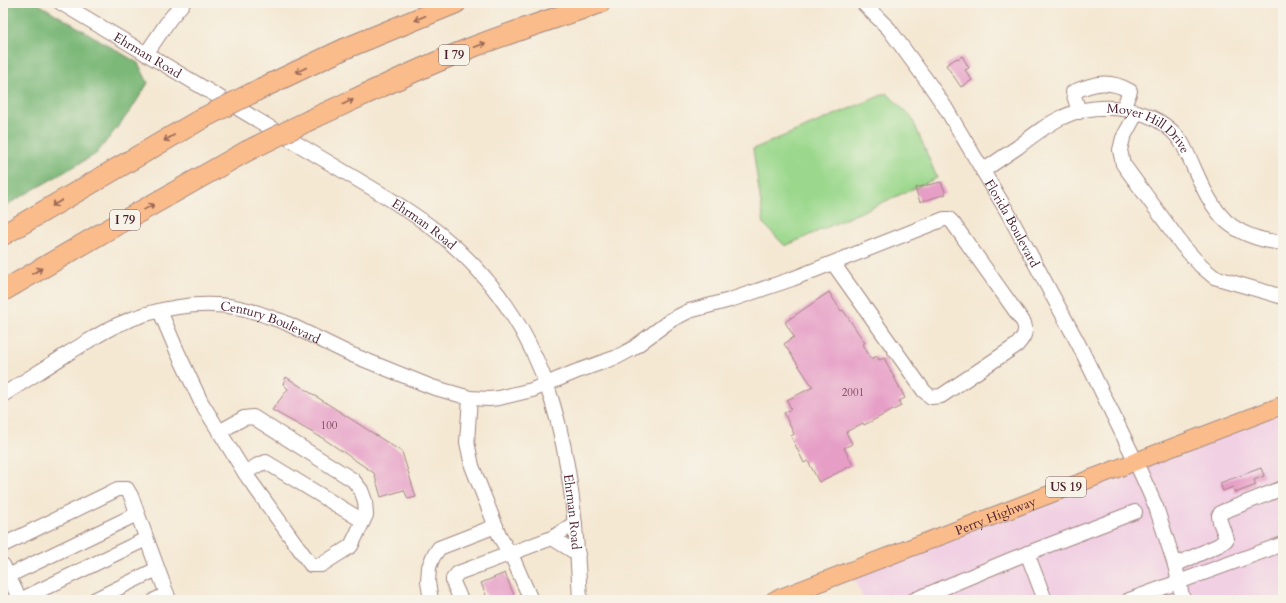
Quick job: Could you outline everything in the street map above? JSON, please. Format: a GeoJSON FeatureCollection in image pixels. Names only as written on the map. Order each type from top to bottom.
{"type":"FeatureCollection","features":[{"type":"Feature","properties":{"kind":"highway"},"geometry":{"type":"LineString","coordinates":[[3,235],[203,118],[344,49],[456,3]]}},
{"type":"Feature","properties":{"kind":"highway","name":"I 79"},"geometry":{"type":"LineString","coordinates":[[3,291],[247,151],[312,119],[420,69],[468,49],[527,27],[600,3]]}},
{"type":"Feature","properties":{"kind":"main road","name":"Perry Highway"},"geometry":{"type":"LineString","coordinates":[[774,600],[1283,404]]}},
{"type":"Feature","properties":{"kind":"street","name":"Ehrman Road"},"geometry":{"type":"LineString","coordinates":[[61,3],[358,179],[412,213],[440,234],[476,268],[506,305],[532,348],[547,384],[561,434],[570,482],[578,554],[580,600]]}},
{"type":"Feature","properties":{"kind":"street"},"geometry":{"type":"LineString","coordinates":[[146,54],[169,20],[183,3]]}},
{"type":"Feature","properties":{"kind":"street","name":"Florida Boulevard"},"geometry":{"type":"LineString","coordinates":[[862,3],[889,29],[930,85],[1008,213],[1079,345],[1135,460],[1156,507],[1175,565],[1183,600]]}},
{"type":"Feature","properties":{"kind":"street"},"geometry":{"type":"LineString","coordinates":[[1079,112],[1073,92],[1089,85],[1105,82],[1123,86],[1130,91],[1123,109]]}},
{"type":"Feature","properties":{"kind":"street","name":"Moyer Hill Drive"},"geometry":{"type":"LineString","coordinates":[[982,170],[1045,127],[1064,116],[1103,108],[1123,109],[1137,112],[1155,119],[1172,132],[1182,143],[1214,208],[1228,222],[1247,234],[1269,241],[1283,243]]}},
{"type":"Feature","properties":{"kind":"street"},"geometry":{"type":"LineString","coordinates":[[1137,112],[1123,138],[1120,150],[1123,164],[1183,246],[1201,266],[1214,277],[1283,297]]}},
{"type":"Feature","properties":{"kind":"street","name":"Century Boulevard"},"geometry":{"type":"LineString","coordinates":[[3,395],[104,331],[131,319],[160,311],[206,305],[254,311],[284,322],[367,361],[432,388],[470,398],[499,398],[525,392],[626,354],[662,326],[689,311],[751,294],[944,219],[949,219],[953,223],[1024,323],[1026,330],[1024,336],[1017,345],[941,396],[931,397],[924,391],[833,263]]}},
{"type":"Feature","properties":{"kind":"street"},"geometry":{"type":"LineString","coordinates":[[160,311],[201,402],[219,432],[245,473],[311,565],[322,565],[350,546],[366,515],[365,502],[361,490],[353,480],[253,417],[244,418],[219,432]]}},
{"type":"Feature","properties":{"kind":"street"},"geometry":{"type":"LineString","coordinates":[[470,398],[467,442],[472,466],[500,537],[523,579],[531,600]]}},
{"type":"Feature","properties":{"kind":"street"},"geometry":{"type":"LineString","coordinates":[[245,473],[266,462],[363,521]]}},
{"type":"Feature","properties":{"kind":"street"},"geometry":{"type":"LineString","coordinates":[[1175,565],[1219,545],[1226,540],[1219,519],[1219,515],[1222,512],[1283,488]]}},
{"type":"Feature","properties":{"kind":"street"},"geometry":{"type":"LineString","coordinates":[[3,545],[118,489],[127,489],[131,496],[157,569],[163,598]]}},
{"type":"Feature","properties":{"kind":"street"},"geometry":{"type":"LineString","coordinates":[[914,600],[1027,553],[1136,512]]}},
{"type":"Feature","properties":{"kind":"street"},"geometry":{"type":"LineString","coordinates":[[137,514],[6,570],[20,600],[146,539]]}},
{"type":"Feature","properties":{"kind":"street"},"geometry":{"type":"LineString","coordinates":[[461,600],[453,582],[453,579],[458,573],[552,538],[575,523]]}},
{"type":"Feature","properties":{"kind":"street"},"geometry":{"type":"LineString","coordinates":[[431,600],[428,582],[429,567],[439,548],[496,526]]}},
{"type":"Feature","properties":{"kind":"street"},"geometry":{"type":"LineString","coordinates":[[552,538],[578,554]]}},
{"type":"Feature","properties":{"kind":"street"},"geometry":{"type":"LineString","coordinates":[[1129,600],[1283,544]]}},
{"type":"Feature","properties":{"kind":"street"},"geometry":{"type":"LineString","coordinates":[[1027,553],[1045,600]]}},
{"type":"Feature","properties":{"kind":"street"},"geometry":{"type":"LineString","coordinates":[[94,600],[157,569]]}},
{"type":"Feature","properties":{"kind":"shaded area"},"geometry":{"type":"Polygon","coordinates":[[[1283,405],[1283,600],[864,600],[850,571],[1283,405]]]}},
{"type":"Feature","properties":{"kind":"green space"},"geometry":{"type":"Polygon","coordinates":[[[3,3],[37,3],[138,63],[148,83],[131,110],[96,154],[3,207],[3,3]]]}},
{"type":"Feature","properties":{"kind":"green space"},"geometry":{"type":"Polygon","coordinates":[[[887,93],[912,118],[937,178],[785,246],[764,224],[753,149],[887,93]]]}},
{"type":"Feature","properties":{"kind":"building"},"geometry":{"type":"Polygon","coordinates":[[[962,56],[969,68],[965,70],[972,80],[961,87],[946,65],[962,56]]]}},
{"type":"Feature","properties":{"kind":"building"},"geometry":{"type":"Polygon","coordinates":[[[941,182],[946,194],[920,202],[915,188],[941,182]]]}},
{"type":"Feature","properties":{"kind":"building"},"geometry":{"type":"Polygon","coordinates":[[[829,292],[865,343],[863,344],[871,359],[877,356],[879,360],[884,358],[905,398],[899,401],[901,406],[864,425],[863,423],[846,432],[852,444],[844,448],[853,465],[819,482],[808,461],[804,463],[791,436],[794,434],[784,413],[791,409],[787,400],[813,387],[784,344],[794,337],[785,322],[829,292]]]}},
{"type":"Feature","properties":{"kind":"building"},"geometry":{"type":"Polygon","coordinates":[[[286,377],[402,452],[416,497],[408,499],[404,490],[381,497],[374,473],[324,439],[272,410],[288,389],[283,384],[286,377]]]}},
{"type":"Feature","properties":{"kind":"building"},"geometry":{"type":"Polygon","coordinates":[[[1261,468],[1264,476],[1254,480],[1256,485],[1235,493],[1233,487],[1223,491],[1220,483],[1261,468]]]}},
{"type":"Feature","properties":{"kind":"building"},"geometry":{"type":"Polygon","coordinates":[[[505,573],[516,600],[488,600],[481,583],[505,573]]]}}]}
